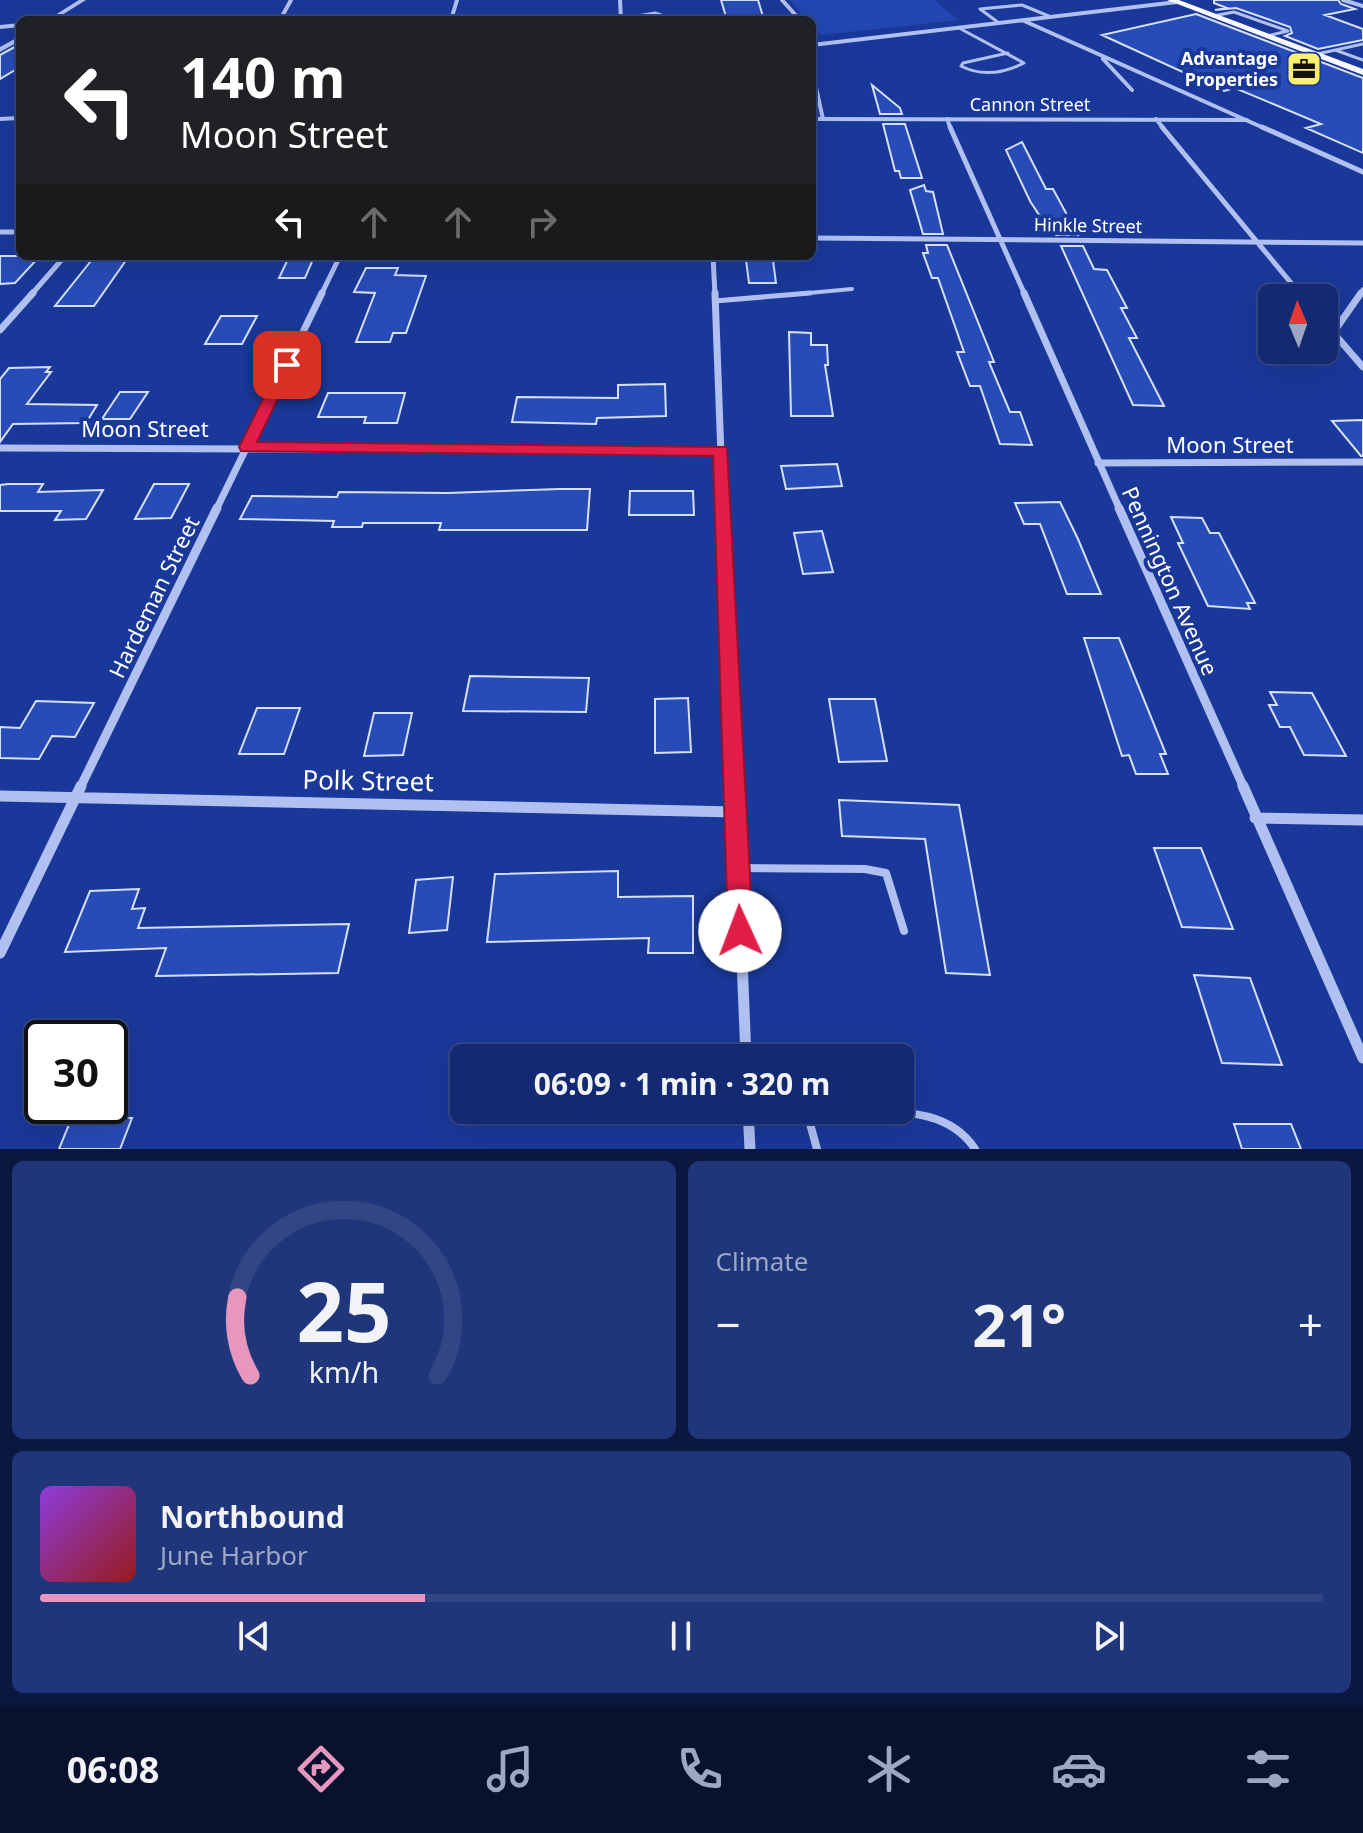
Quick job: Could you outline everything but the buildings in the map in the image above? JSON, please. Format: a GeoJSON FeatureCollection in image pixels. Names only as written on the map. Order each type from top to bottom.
{"type":"FeatureCollection","features":[{"type":"Feature","properties":{"kind":"main road"},"geometry":{"type":"LineString","coordinates":[[1174,1],[1360,69]]}},
{"type":"Feature","properties":{"kind":"street"},"geometry":{"type":"LineString","coordinates":[[57,16],[83,0]]}},
{"type":"Feature","properties":{"kind":"street"},"geometry":{"type":"LineString","coordinates":[[782,0],[798,16]]}},
{"type":"Feature","properties":{"kind":"street"},"geometry":{"type":"LineString","coordinates":[[1343,0],[1363,6]]}},
{"type":"Feature","properties":{"kind":"street"},"geometry":{"type":"LineString","coordinates":[[816,45],[1174,1]]}},
{"type":"Feature","properties":{"kind":"street"},"geometry":{"type":"LineString","coordinates":[[1022,20],[1363,172]]}},
{"type":"Feature","properties":{"kind":"street"},"geometry":{"type":"LineString","coordinates":[[1100,56],[1132,90]]}},
{"type":"Feature","properties":{"kind":"street"},"geometry":{"type":"LineString","coordinates":[[816,88],[823,119]]}},
{"type":"Feature","properties":{"kind":"street","name":"Cannon Street"},"geometry":{"type":"LineString","coordinates":[[816,119],[1247,120]]}},
{"type":"Feature","properties":{"kind":"street","name":"Pennington Avenue"},"geometry":{"type":"LineString","coordinates":[[947,119],[1363,1058]]}},
{"type":"Feature","properties":{"kind":"street"},"geometry":{"type":"LineString","coordinates":[[1156,119],[1293,284]]}},
{"type":"Feature","properties":{"kind":"street","name":"Hinkle Street"},"geometry":{"type":"LineString","coordinates":[[816,238],[1363,243]]}},
{"type":"Feature","properties":{"kind":"street"},"geometry":{"type":"LineString","coordinates":[[0,330],[61,260]]}},
{"type":"Feature","properties":{"kind":"street","name":"Hardeman Street"},"geometry":{"type":"LineString","coordinates":[[0,953],[338,260]]}},
{"type":"Feature","properties":{"kind":"street"},"geometry":{"type":"LineString","coordinates":[[713,260],[745,1044]]}},
{"type":"Feature","properties":{"kind":"street"},"geometry":{"type":"LineString","coordinates":[[1338,326],[1363,290]]}},
{"type":"Feature","properties":{"kind":"street"},"geometry":{"type":"LineString","coordinates":[[1338,339],[1363,367]]}},
{"type":"Feature","properties":{"kind":"street","name":"Moon Street"},"geometry":{"type":"LineString","coordinates":[[0,448],[721,451]]}},
{"type":"Feature","properties":{"kind":"street","name":"Moon Street"},"geometry":{"type":"LineString","coordinates":[[1098,463],[1363,462]]}},
{"type":"Feature","properties":{"kind":"street","name":"Polk Street"},"geometry":{"type":"LineString","coordinates":[[0,796],[78,795],[735,812]]}},
{"type":"Feature","properties":{"kind":"street"},"geometry":{"type":"LineString","coordinates":[[1255,818],[1363,820]]}},
{"type":"Feature","properties":{"kind":"street"},"geometry":{"type":"LineString","coordinates":[[749,1124],[750,1149]]}},
{"type":"Feature","properties":{"kind":"lane"},"geometry":{"type":"LineString","coordinates":[[999,23],[980,9],[1022,5],[1051,17]]}},
{"type":"Feature","properties":{"kind":"lane"},"geometry":{"type":"LineString","coordinates":[[1213,16],[1234,12],[1288,31],[1267,36]]}},
{"type":"Feature","properties":{"kind":"lane"},"geometry":{"type":"LineString","coordinates":[[638,16],[655,13],[664,16]]}},
{"type":"Feature","properties":{"kind":"lane"},"geometry":{"type":"LineString","coordinates":[[959,28],[1008,53],[1024,63],[983,74],[961,66],[1008,53]]}},
{"type":"Feature","properties":{"kind":"lane"},"geometry":{"type":"LineString","coordinates":[[1317,54],[1363,44]]}},
{"type":"Feature","properties":{"kind":"lane"},"geometry":{"type":"LineString","coordinates":[[1335,50],[1363,60]]}},
{"type":"Feature","properties":{"kind":"lane"},"geometry":{"type":"LineString","coordinates":[[715,301],[852,289]]}},
{"type":"Feature","properties":{"kind":"lane"},"geometry":{"type":"LineString","coordinates":[[738,868],[865,869],[886,873],[904,931]]}},
{"type":"Feature","properties":{"kind":"lane"},"geometry":{"type":"LineString","coordinates":[[914,1115],[937,1117],[957,1124],[975,1149]]}},
{"type":"Feature","properties":{"kind":"lane"},"geometry":{"type":"LineString","coordinates":[[810,1124],[817,1149]]}},
{"type":"Feature","properties":{"kind":"shaded area"},"geometry":{"type":"Polygon","coordinates":[[[790,0],[934,0],[958,20],[822,35],[816,29],[816,16],[804,16],[790,0]]]}},
{"type":"Feature","properties":{"kind":"place","name":"Advantage Properties"},"geometry":{"type":"Point","coordinates":[1304,69]}},
{"type":"Feature","properties":{"kind":"route"},"geometry":{"type":"LineString","coordinates":[[287,365],[247,447],[721,451],[740,931]]}}]}
